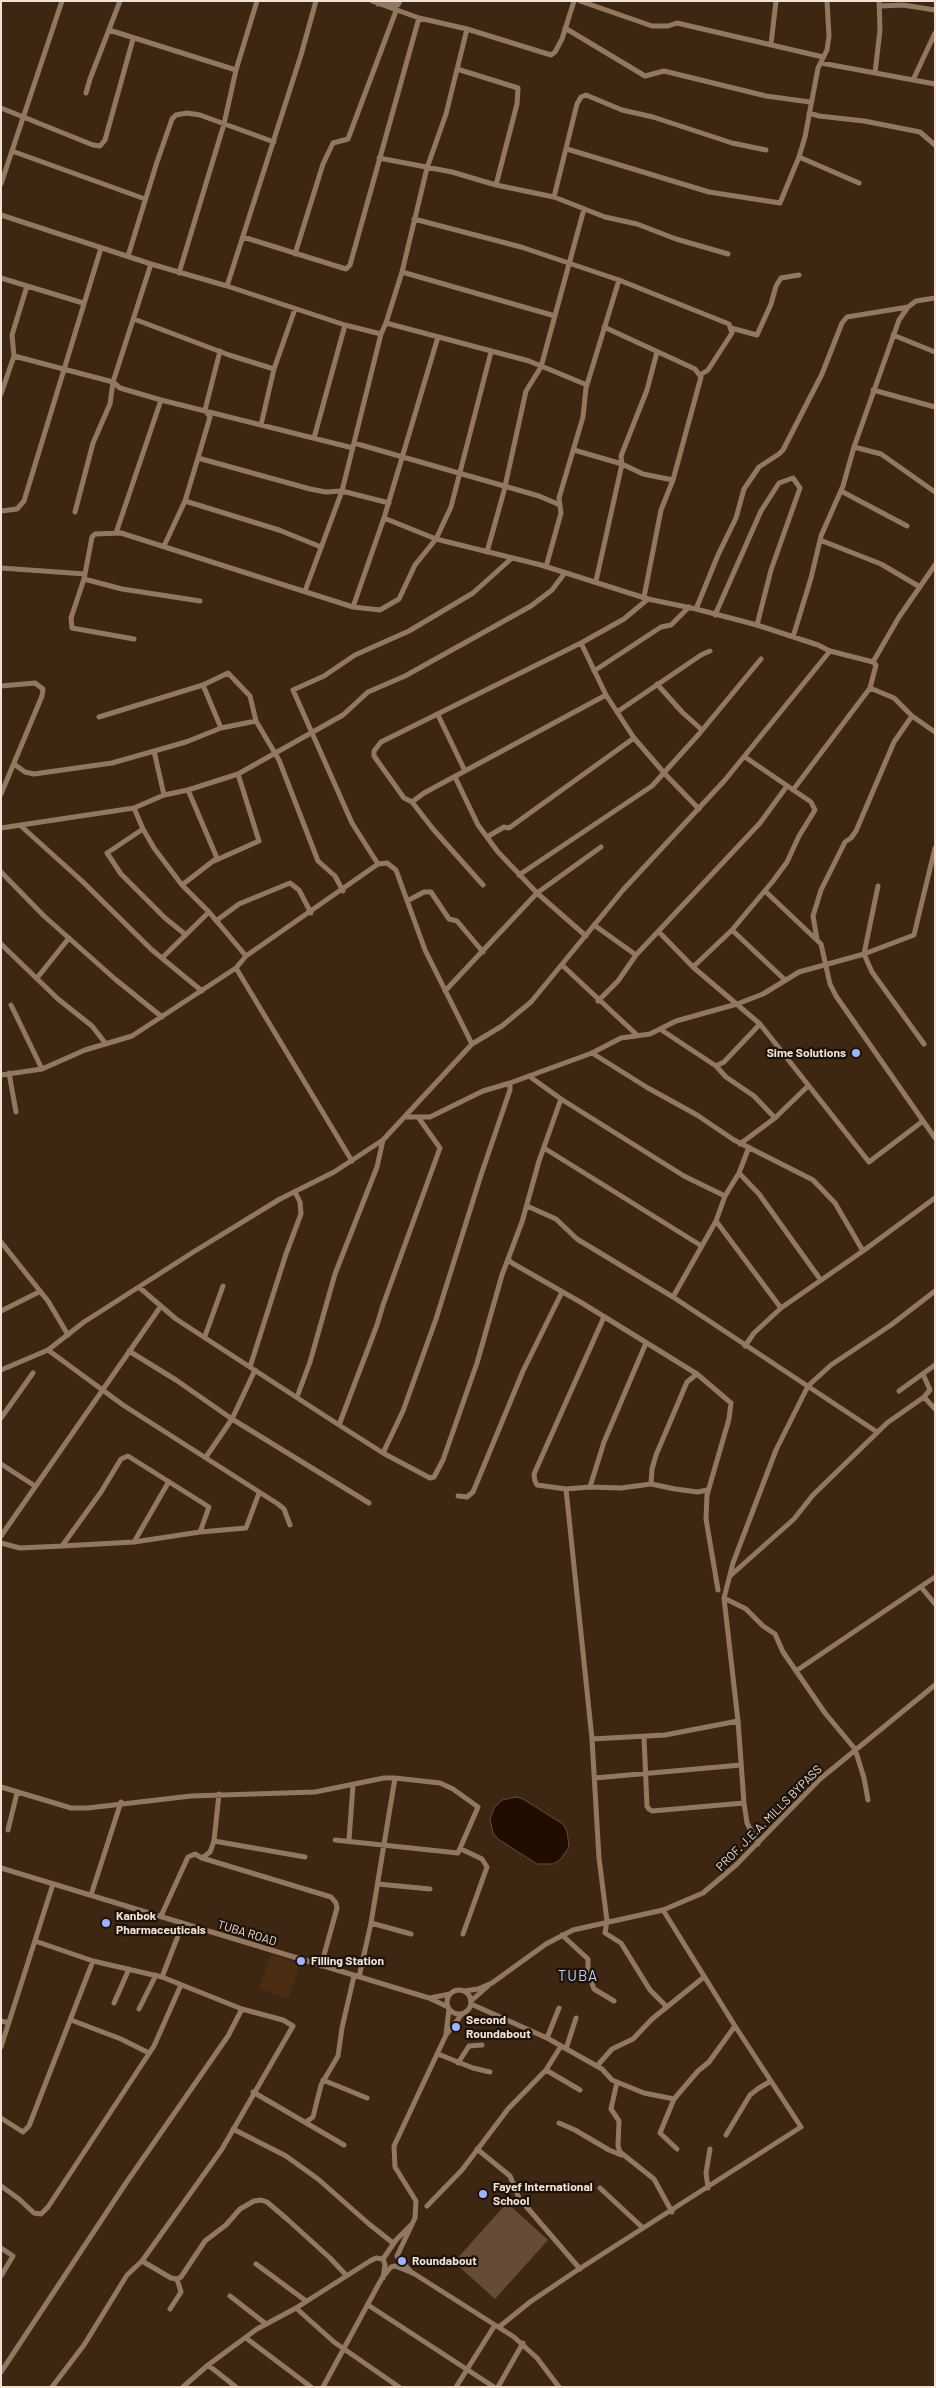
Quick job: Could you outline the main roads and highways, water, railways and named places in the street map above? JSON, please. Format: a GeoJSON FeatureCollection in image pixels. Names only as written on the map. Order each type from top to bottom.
{"type":"FeatureCollection","features":[{"type":"Feature","properties":{"kind":"place","name":"Sime Solutions"},"geometry":{"type":"Point","coordinates":[856,1053]}},
{"type":"Feature","properties":{"kind":"place","name":"Kanbok Pharmaceuticals"},"geometry":{"type":"Point","coordinates":[106,1923]}},
{"type":"Feature","properties":{"kind":"place","name":"Filling Station"},"geometry":{"type":"Point","coordinates":[301,1961]}},
{"type":"Feature","properties":{"kind":"place","name":"Second Roundabout"},"geometry":{"type":"Point","coordinates":[456,2027]}},
{"type":"Feature","properties":{"kind":"place","name":"Fayef International School"},"geometry":{"type":"Point","coordinates":[483,2194]}},
{"type":"Feature","properties":{"kind":"place","name":"Roundabout"},"geometry":{"type":"Point","coordinates":[402,2261]}},
{"type":"Feature","properties":{"kind":"district","name":"TUBA"},"geometry":{"type":"Point","coordinates":[578,1976]}}]}
